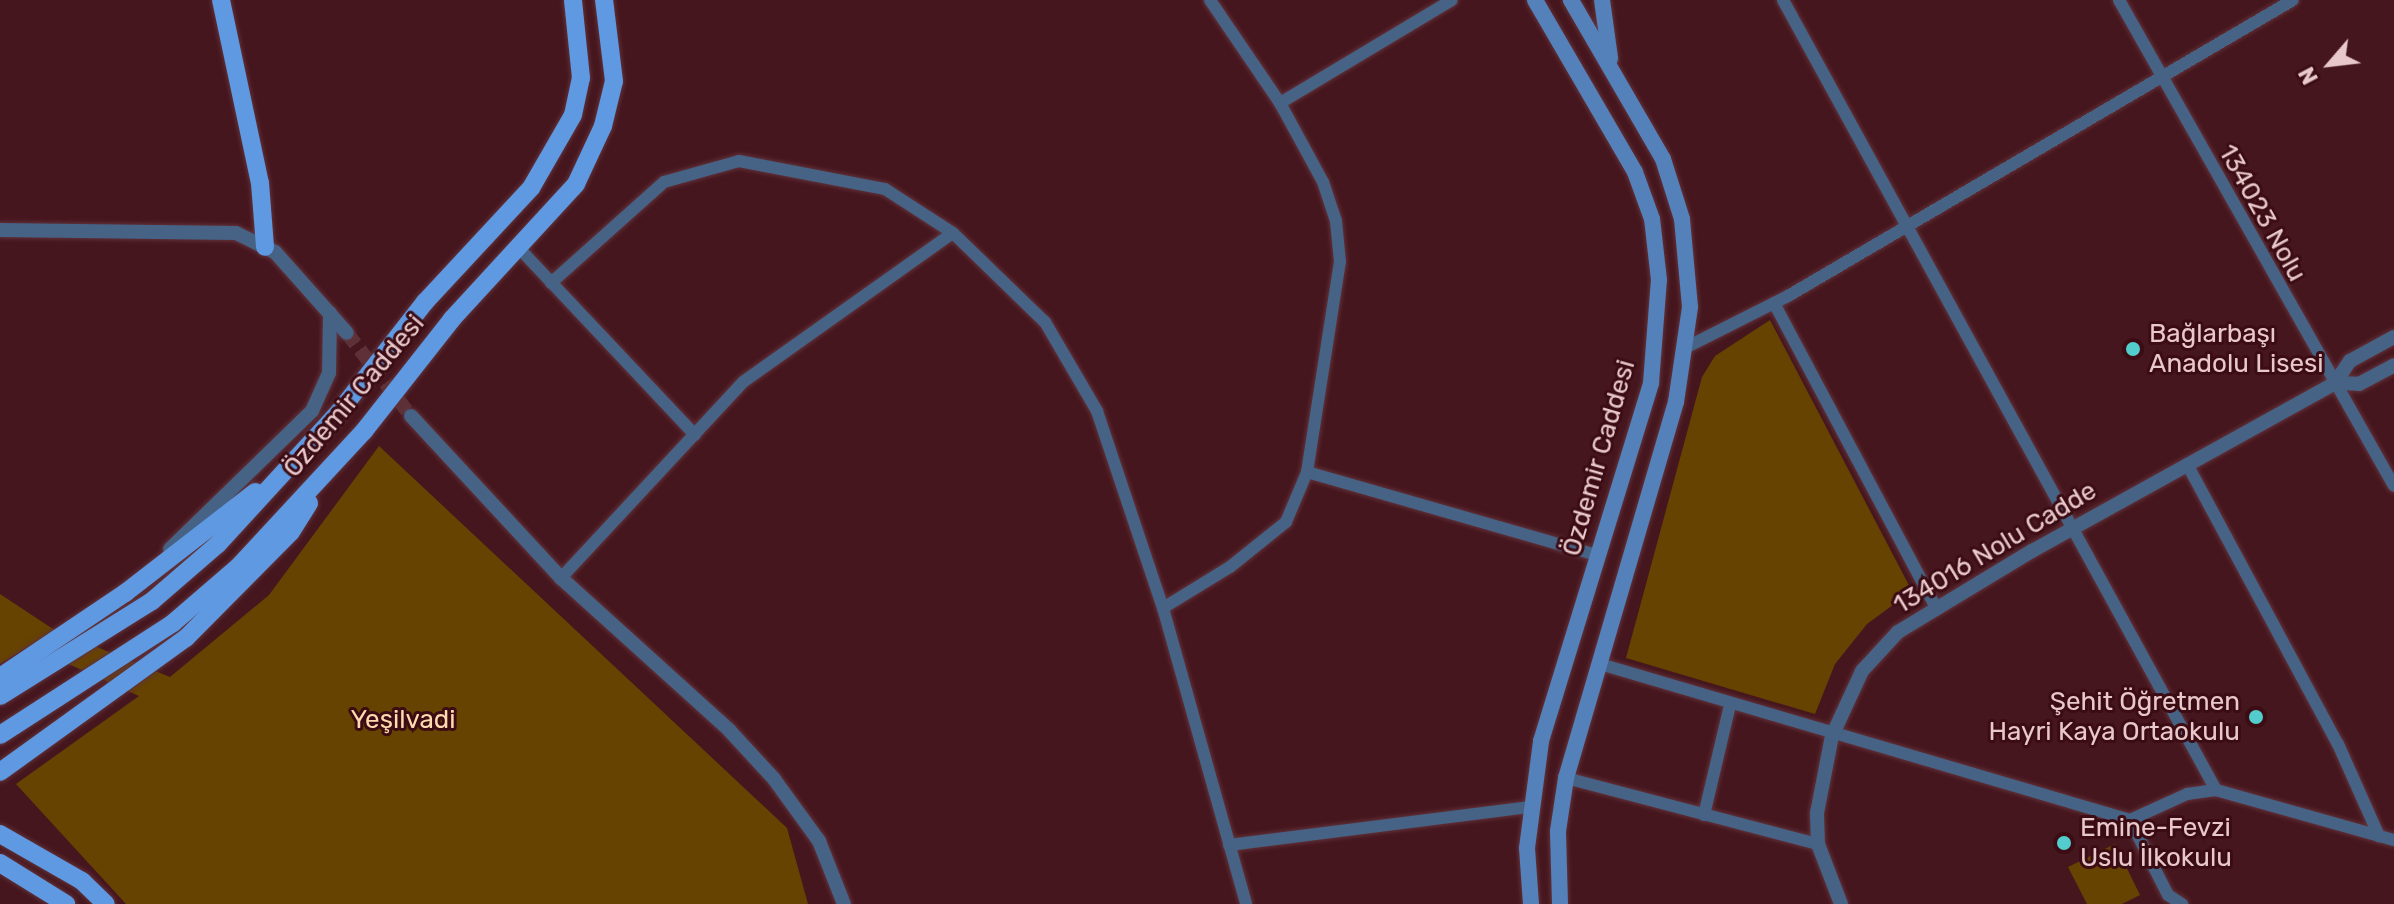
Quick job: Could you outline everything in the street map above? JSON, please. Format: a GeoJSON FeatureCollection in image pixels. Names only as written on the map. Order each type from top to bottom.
{"type":"FeatureCollection","features":[{"type":"Feature","properties":{"kind":"main road"},"geometry":{"type":"LineString","coordinates":[[221,0],[260,183],[265,247]]}},
{"type":"Feature","properties":{"kind":"main road","name":"Özdemir Caddesi"},"geometry":{"type":"LineString","coordinates":[[1,689],[152,601],[218,544],[298,459],[425,302],[531,188],[573,115],[581,78],[573,0]]}},
{"type":"Feature","properties":{"kind":"main road","name":"Özdemir Caddesi"},"geometry":{"type":"LineString","coordinates":[[0,735],[173,623],[239,566],[331,468],[518,247],[576,184],[603,126],[614,81],[604,0]]}},
{"type":"Feature","properties":{"kind":"main road","name":"Özdemir Caddesi"},"geometry":{"type":"LineString","coordinates":[[1531,904],[1531,807],[1541,741],[1651,383],[1659,280],[1652,219],[1635,172],[1535,0]]}},
{"type":"Feature","properties":{"kind":"main road"},"geometry":{"type":"LineString","coordinates":[[1560,904],[1558,831],[1566,778],[1676,402],[1687,347],[1690,277],[1682,219],[1663,159],[1571,0]]}},
{"type":"Feature","properties":{"kind":"main road"},"geometry":{"type":"LineString","coordinates":[[1602,0],[1611,67]]}},
{"type":"Feature","properties":{"kind":"main road"},"geometry":{"type":"LineString","coordinates":[[1,689],[298,459]]}},
{"type":"Feature","properties":{"kind":"main road"},"geometry":{"type":"LineString","coordinates":[[0,772],[186,638],[291,532],[331,468]]}},
{"type":"Feature","properties":{"kind":"main road"},"geometry":{"type":"LineString","coordinates":[[0,834],[82,881],[106,904]]}},
{"type":"Feature","properties":{"kind":"main road"},"geometry":{"type":"LineString","coordinates":[[0,863],[66,904]]}},
{"type":"Feature","properties":{"kind":"street"},"geometry":{"type":"LineString","coordinates":[[1163,608],[1230,567],[1286,522],[1307,472],[1340,262],[1336,221],[1323,182],[1280,103],[1210,0]]}},
{"type":"Feature","properties":{"kind":"street"},"geometry":{"type":"LineString","coordinates":[[1280,103],[1452,0]]}},
{"type":"Feature","properties":{"kind":"street"},"geometry":{"type":"LineString","coordinates":[[1783,0],[2216,790]]}},
{"type":"Feature","properties":{"kind":"street","name":"134023 Nolu"},"geometry":{"type":"LineString","coordinates":[[2119,0],[2394,486]]}},
{"type":"Feature","properties":{"kind":"street"},"geometry":{"type":"LineString","coordinates":[[1687,347],[1774,303],[1907,228],[2161,75],[2293,0]]}},
{"type":"Feature","properties":{"kind":"street"},"geometry":{"type":"LineString","coordinates":[[551,283],[664,182],[739,161],[885,189],[953,233],[1045,322],[1097,411],[1163,608],[1246,904]]}},
{"type":"Feature","properties":{"kind":"street"},"geometry":{"type":"LineString","coordinates":[[0,230],[236,233],[265,247],[347,333]]}},
{"type":"Feature","properties":{"kind":"street"},"geometry":{"type":"LineString","coordinates":[[561,578],[743,382],[953,233]]}},
{"type":"Feature","properties":{"kind":"street"},"geometry":{"type":"LineString","coordinates":[[518,247],[695,435]]}},
{"type":"Feature","properties":{"kind":"street"},"geometry":{"type":"LineString","coordinates":[[1774,303],[1937,609]]}},
{"type":"Feature","properties":{"kind":"street"},"geometry":{"type":"LineString","coordinates":[[125,593],[312,411],[329,373],[330,313]]}},
{"type":"Feature","properties":{"kind":"street"},"geometry":{"type":"LineString","coordinates":[[2335,383],[2350,361],[2394,337]]}},
{"type":"Feature","properties":{"kind":"street"},"geometry":{"type":"LineString","coordinates":[[2335,383],[2359,384],[2394,365]]}},
{"type":"Feature","properties":{"kind":"street","name":"134016 Nolu Cadde"},"geometry":{"type":"LineString","coordinates":[[1841,904],[1818,844],[1817,813],[1832,736],[1862,671],[1898,632],[2071,529],[2335,383]]}},
{"type":"Feature","properties":{"kind":"street"},"geometry":{"type":"LineString","coordinates":[[411,416],[561,578],[729,730],[774,779],[819,841],[844,904]]}},
{"type":"Feature","properties":{"kind":"street"},"geometry":{"type":"LineString","coordinates":[[2187,464],[2338,744],[2379,836]]}},
{"type":"Feature","properties":{"kind":"street"},"geometry":{"type":"LineString","coordinates":[[1307,472],[1599,556]]}},
{"type":"Feature","properties":{"kind":"street"},"geometry":{"type":"LineString","coordinates":[[1600,664],[1832,736],[2130,820],[2187,794],[2216,790],[2394,840]]}},
{"type":"Feature","properties":{"kind":"street"},"geometry":{"type":"LineString","coordinates":[[1704,815],[1730,705]]}},
{"type":"Feature","properties":{"kind":"street"},"geometry":{"type":"LineString","coordinates":[[1566,778],[1818,844]]}},
{"type":"Feature","properties":{"kind":"street"},"geometry":{"type":"LineString","coordinates":[[1229,845],[1531,807]]}},
{"type":"Feature","properties":{"kind":"street"},"geometry":{"type":"LineString","coordinates":[[2130,820],[2162,885],[2179,904]]}},
{"type":"Feature","properties":{"kind":"green space"},"geometry":{"type":"Polygon","coordinates":[[[1770,320],[1912,591],[1867,624],[1835,664],[1815,714],[1626,658],[1702,377],[1715,356],[1770,320]]]}},
{"type":"Feature","properties":{"kind":"green space","name":"Yeşilvadi"},"geometry":{"type":"Polygon","coordinates":[[[379,446],[787,828],[808,904],[126,904],[16,784],[139,696],[29,646],[0,664],[0,594],[53,629],[170,677],[269,595],[379,446]]]}},
{"type":"Feature","properties":{"kind":"green space"},"geometry":{"type":"Polygon","coordinates":[[[2115,844],[2140,895],[2122,904],[2087,904],[2068,867],[2115,844]]]}},
{"type":"Feature","properties":{"kind":"tunnel"},"geometry":{"type":"LineString","coordinates":[[347,333],[411,416]]}},
{"type":"Feature","properties":{"kind":"place","name":"Bağlarbaşı Anadolu Lisesi"},"geometry":{"type":"Point","coordinates":[2133,349]}},
{"type":"Feature","properties":{"kind":"place","name":"Şehit Öğretmen Hayri Kaya Ortaokulu"},"geometry":{"type":"Point","coordinates":[2256,717]}},
{"type":"Feature","properties":{"kind":"place","name":"Emine-Fevzi Uslu İlkokulu"},"geometry":{"type":"Point","coordinates":[2064,843]}}]}
